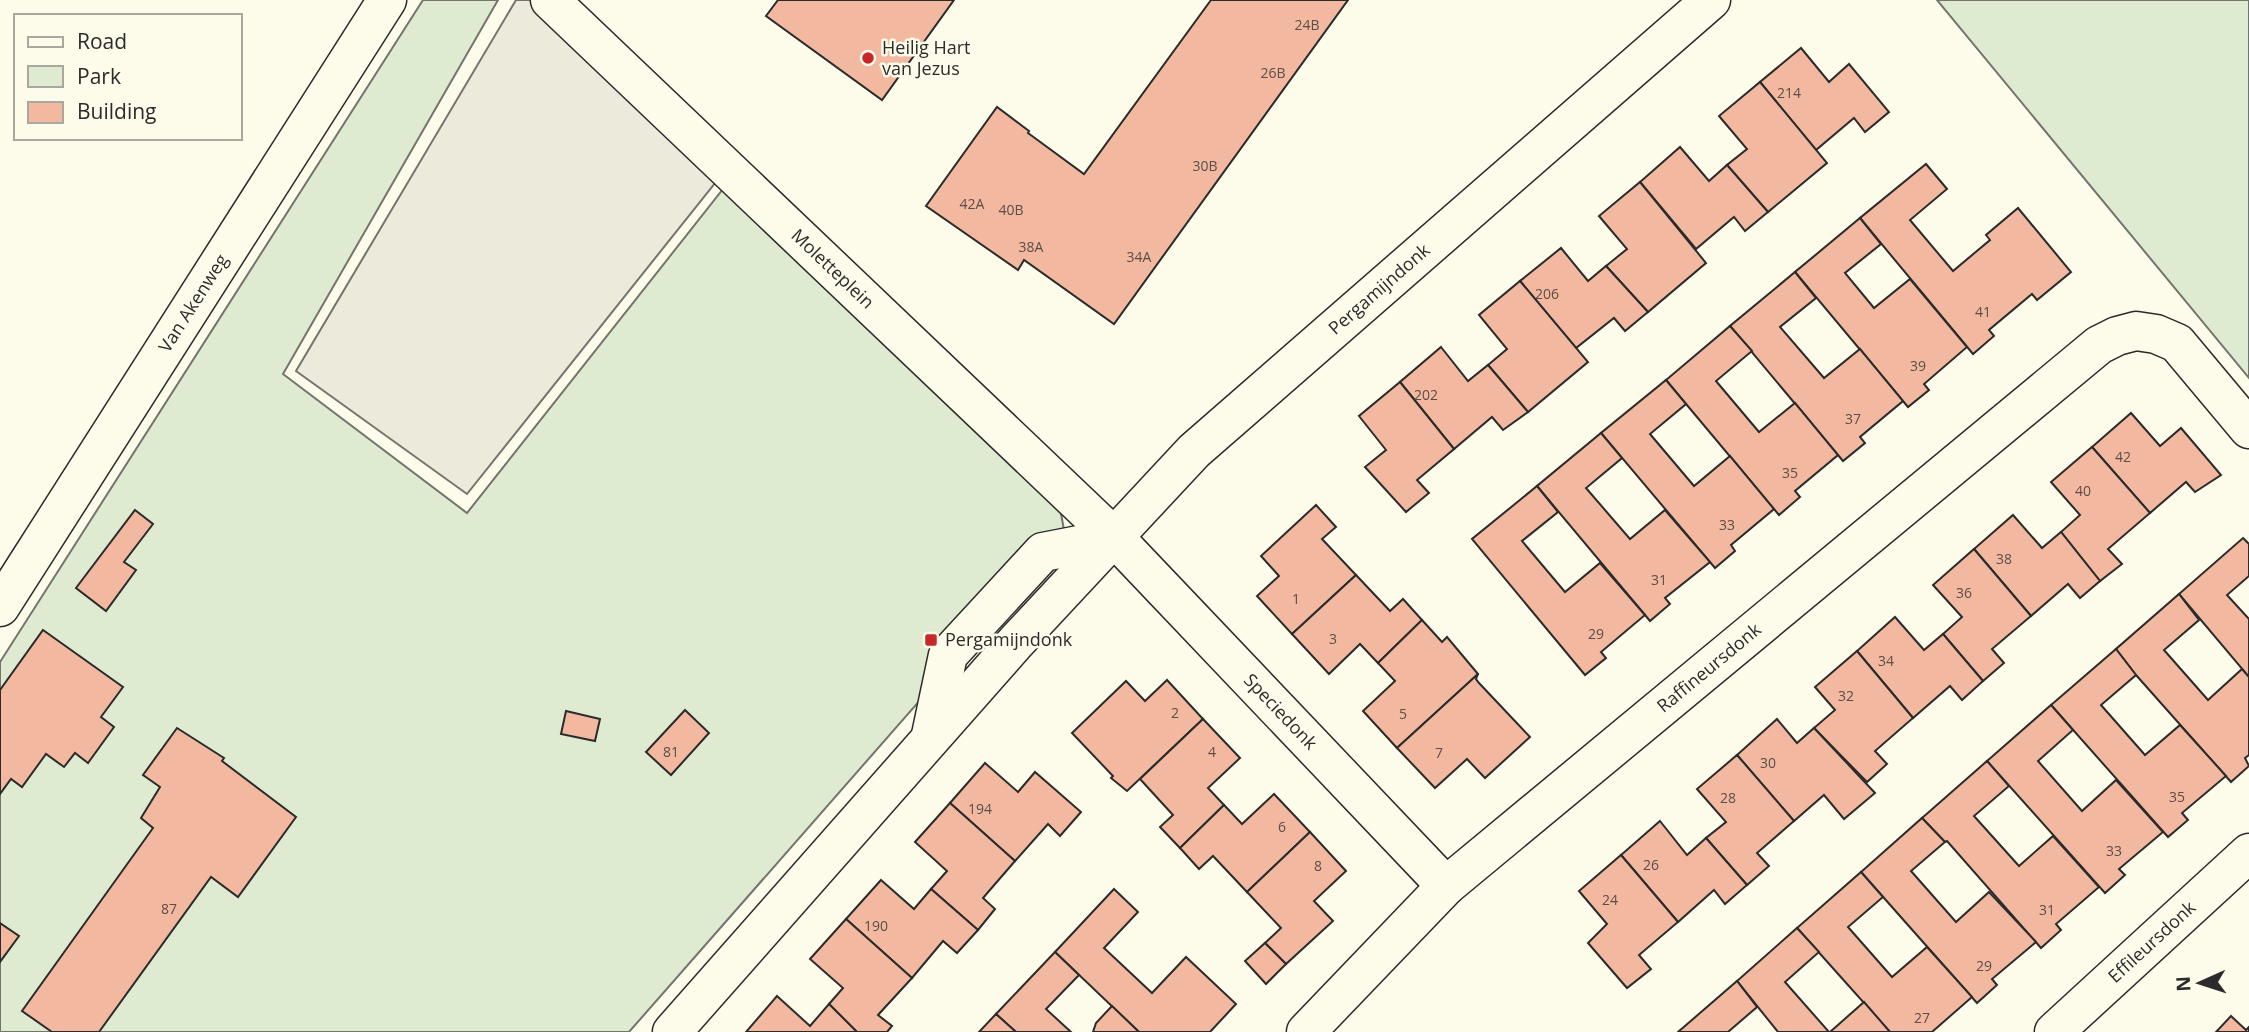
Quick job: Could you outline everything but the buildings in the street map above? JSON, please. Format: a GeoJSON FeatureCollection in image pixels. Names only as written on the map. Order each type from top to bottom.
{"type":"FeatureCollection","features":[{"type":"Feature","properties":{"kind":"street","name":"Van Akenweg"},"geometry":{"type":"LineString","coordinates":[[0,607],[387,0]]}},
{"type":"Feature","properties":{"kind":"street","name":"Moletteplein"},"geometry":{"type":"LineString","coordinates":[[550,0],[1115,538]]}},
{"type":"Feature","properties":{"kind":"street","name":"Pergamijndonk"},"geometry":{"type":"LineString","coordinates":[[672,1032],[767,927],[930,737],[1194,451],[1702,3]]}},
{"type":"Feature","properties":{"kind":"street","name":"Raffineursdonk"},"geometry":{"type":"LineString","coordinates":[[1306,1032],[1447,886],[2099,345],[2136,331],[2156,334],[2177,343],[2249,429]]}},
{"type":"Feature","properties":{"kind":"street","name":"Speciedonk"},"geometry":{"type":"LineString","coordinates":[[1115,538],[1447,886]]}},
{"type":"Feature","properties":{"kind":"street","name":"Effileursdonk"},"geometry":{"type":"LineString","coordinates":[[2053,1032],[2249,853]]}},
{"type":"Feature","properties":{"kind":"green space"},"geometry":{"type":"Polygon","coordinates":[[[423,0],[498,0],[283,374],[467,513],[727,184],[1059,503],[1065,535],[629,1032],[0,1032],[0,662],[423,0]]]}},
{"type":"Feature","properties":{"kind":"green space"},"geometry":{"type":"Polygon","coordinates":[[[1937,0],[2249,0],[2249,378],[1937,0]]]}},
{"type":"Feature","properties":{"kind":"shaded area"},"geometry":{"type":"Polygon","coordinates":[[[516,0],[550,0],[727,168],[467,494],[296,371],[516,0]]]}},
{"type":"Feature","properties":{"kind":"place","name":"Heilig Hart van Jezus"},"geometry":{"type":"Point","coordinates":[868,58]}},
{"type":"Feature","properties":{"kind":"place","name":"Pergamijndonk"},"geometry":{"type":"Point","coordinates":[931,640]}}]}
